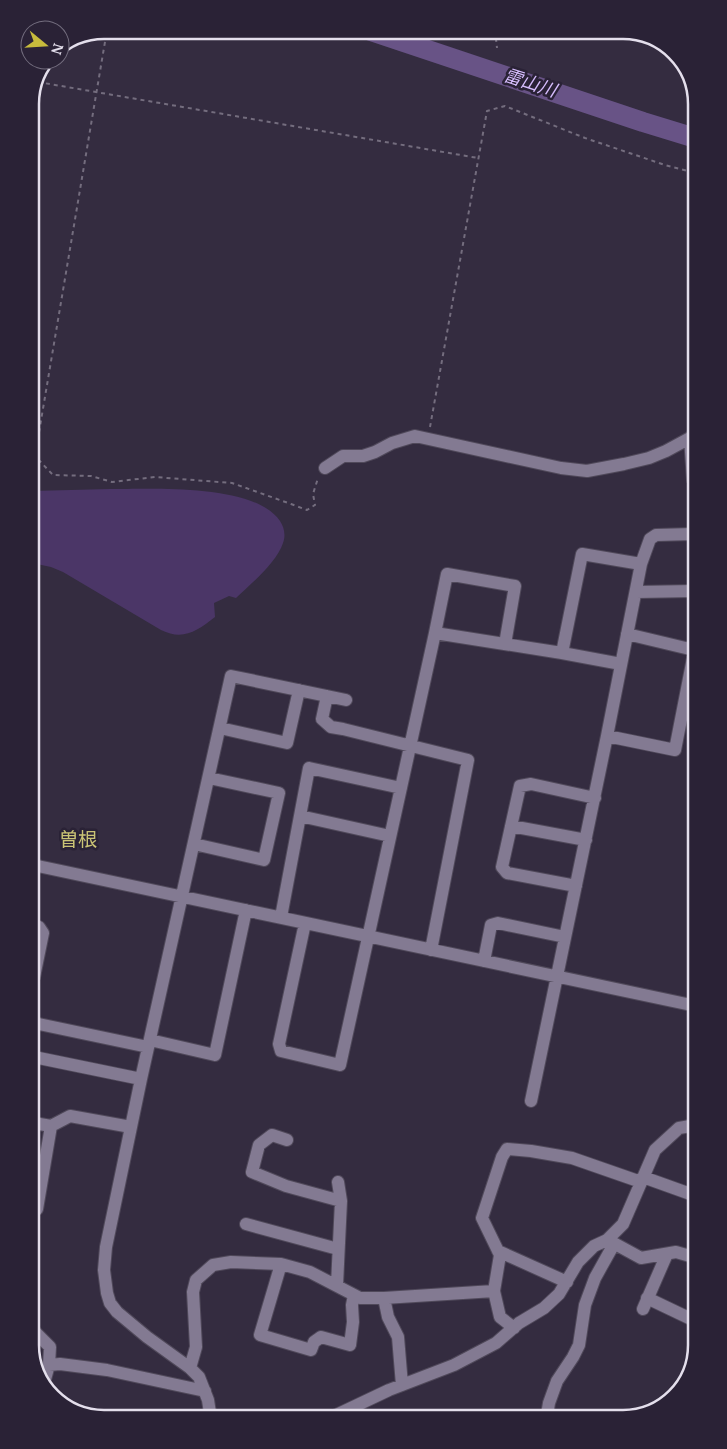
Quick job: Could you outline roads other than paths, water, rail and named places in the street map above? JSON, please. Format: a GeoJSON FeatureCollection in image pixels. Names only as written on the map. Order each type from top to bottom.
{"type":"FeatureCollection","features":[{"type":"Feature","properties":{"kind":"street"},"geometry":{"type":"LineString","coordinates":[[325,468],[344,456],[364,456],[415,436],[561,468],[587,471],[649,458],[688,438]]}},
{"type":"Feature","properties":{"kind":"street"},"geometry":{"type":"LineString","coordinates":[[531,1101],[586,840],[641,564],[650,539],[656,535],[688,534]]}},
{"type":"Feature","properties":{"kind":"street"},"geometry":{"type":"LineString","coordinates":[[562,653],[582,554],[641,564]]}},
{"type":"Feature","properties":{"kind":"street"},"geometry":{"type":"LineString","coordinates":[[305,923],[279,1044],[281,1051],[340,1065],[447,574],[516,586],[505,644]]}},
{"type":"Feature","properties":{"kind":"street"},"geometry":{"type":"LineString","coordinates":[[636,592],[688,590]]}},
{"type":"Feature","properties":{"kind":"street"},"geometry":{"type":"LineString","coordinates":[[435,633],[621,664]]}},
{"type":"Feature","properties":{"kind":"street"},"geometry":{"type":"LineString","coordinates":[[627,634],[688,649]]}},
{"type":"Feature","properties":{"kind":"street"},"geometry":{"type":"LineString","coordinates":[[209,1410],[205,1391],[199,1377],[190,1368],[154,1343],[110,1304],[104,1270],[106,1247],[141,1079],[231,676],[346,700]]}},
{"type":"Feature","properties":{"kind":"street"},"geometry":{"type":"LineString","coordinates":[[607,736],[675,750],[688,682]]}},
{"type":"Feature","properties":{"kind":"street"},"geometry":{"type":"LineString","coordinates":[[220,728],[287,743],[299,690]]}},
{"type":"Feature","properties":{"kind":"street"},"geometry":{"type":"LineString","coordinates":[[327,696],[322,719],[331,727],[468,760],[431,950]]}},
{"type":"Feature","properties":{"kind":"street"},"geometry":{"type":"LineString","coordinates":[[281,917],[309,768],[401,788]]}},
{"type":"Feature","properties":{"kind":"street"},"geometry":{"type":"LineString","coordinates":[[194,844],[264,860],[279,793],[209,778]]}},
{"type":"Feature","properties":{"kind":"street"},"geometry":{"type":"LineString","coordinates":[[576,886],[507,872],[502,867],[520,786],[532,784],[594,798]]}},
{"type":"Feature","properties":{"kind":"street"},"geometry":{"type":"LineString","coordinates":[[300,816],[390,836]]}},
{"type":"Feature","properties":{"kind":"street"},"geometry":{"type":"LineString","coordinates":[[511,826],[586,840]]}},
{"type":"Feature","properties":{"kind":"street"},"geometry":{"type":"LineString","coordinates":[[39,865],[688,1004]]}},
{"type":"Feature","properties":{"kind":"street"},"geometry":{"type":"LineString","coordinates":[[39,1024],[215,1055],[246,910]]}},
{"type":"Feature","properties":{"kind":"street"},"geometry":{"type":"LineString","coordinates":[[484,961],[491,925],[498,923],[565,937]]}},
{"type":"Feature","properties":{"kind":"street"},"geometry":{"type":"LineString","coordinates":[[39,928],[43,933],[39,953]]}},
{"type":"Feature","properties":{"kind":"street"},"geometry":{"type":"LineString","coordinates":[[39,1058],[141,1079]]}},
{"type":"Feature","properties":{"kind":"street"},"geometry":{"type":"LineString","coordinates":[[39,1124],[51,1126],[70,1116],[131,1127]]}},
{"type":"Feature","properties":{"kind":"street"},"geometry":{"type":"LineString","coordinates":[[39,1192],[51,1126]]}},
{"type":"Feature","properties":{"kind":"street"},"geometry":{"type":"LineString","coordinates":[[548,1410],[557,1381],[579,1345],[586,1305],[595,1278],[610,1242],[623,1224],[655,1150],[679,1128],[688,1126]]}},
{"type":"Feature","properties":{"kind":"street"},"geometry":{"type":"LineString","coordinates":[[287,1140],[272,1135],[259,1145],[252,1172],[286,1186],[341,1201]]}},
{"type":"Feature","properties":{"kind":"street"},"geometry":{"type":"LineString","coordinates":[[514,1328],[500,1317],[494,1291],[500,1255],[482,1218],[502,1156],[507,1149],[572,1158],[688,1194]]}},
{"type":"Feature","properties":{"kind":"street"},"geometry":{"type":"LineString","coordinates":[[337,1285],[341,1201],[338,1182]]}},
{"type":"Feature","properties":{"kind":"street"},"geometry":{"type":"LineString","coordinates":[[246,1224],[338,1249]]}},
{"type":"Feature","properties":{"kind":"street"},"geometry":{"type":"LineString","coordinates":[[347,1410],[402,1385],[454,1365],[496,1343],[519,1324],[544,1308],[559,1294],[578,1262],[594,1246],[610,1242],[641,1258],[676,1252],[688,1255]]}},
{"type":"Feature","properties":{"kind":"street"},"geometry":{"type":"LineString","coordinates":[[498,1251],[566,1282]]}},
{"type":"Feature","properties":{"kind":"street"},"geometry":{"type":"LineString","coordinates":[[667,1254],[645,1303],[688,1319]]}},
{"type":"Feature","properties":{"kind":"street"},"geometry":{"type":"LineString","coordinates":[[190,1368],[196,1347],[193,1292],[196,1280],[213,1265],[231,1262],[281,1264],[310,1272],[360,1298],[494,1291]]}},
{"type":"Feature","properties":{"kind":"street"},"geometry":{"type":"LineString","coordinates":[[281,1264],[260,1335],[311,1350],[314,1342],[321,1337],[350,1345],[354,1322],[352,1305],[354,1295]]}},
{"type":"Feature","properties":{"kind":"street"},"geometry":{"type":"LineString","coordinates":[[384,1298],[388,1317],[398,1337],[402,1385]]}},
{"type":"Feature","properties":{"kind":"street"},"geometry":{"type":"LineString","coordinates":[[39,1336],[50,1347],[50,1365],[46,1376]]}},
{"type":"Feature","properties":{"kind":"street"},"geometry":{"type":"LineString","coordinates":[[50,1365],[60,1364],[107,1370],[205,1391]]}},
{"type":"Feature","properties":{"kind":"waterway","name":"雷山川"},"geometry":{"type":"LineString","coordinates":[[395,39],[688,136]]}},
{"type":"Feature","properties":{"kind":"district","name":"曽根"},"geometry":{"type":"Point","coordinates":[78,839]}}]}
